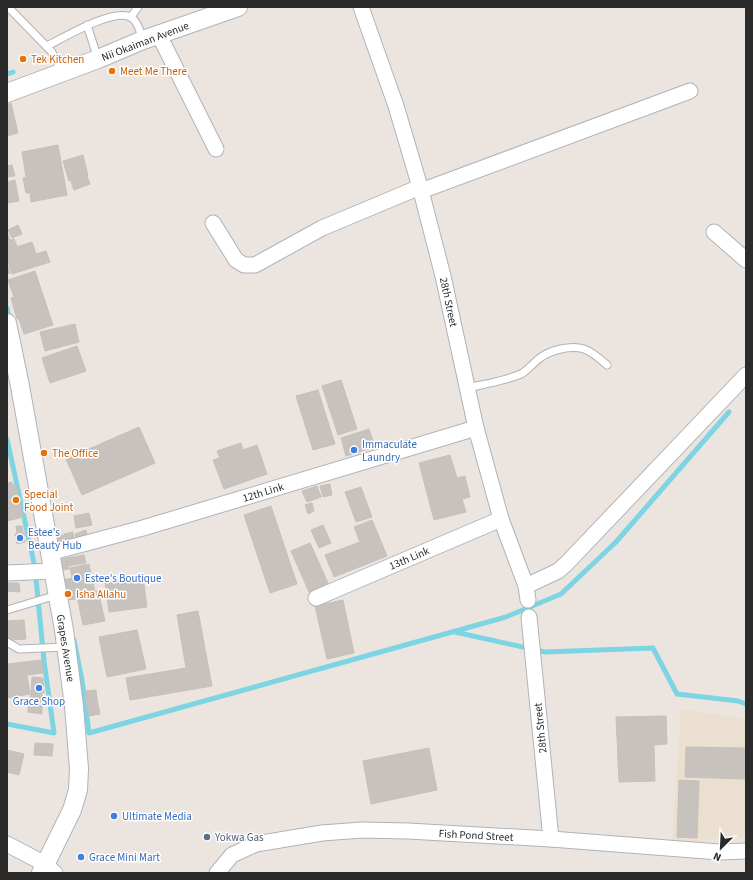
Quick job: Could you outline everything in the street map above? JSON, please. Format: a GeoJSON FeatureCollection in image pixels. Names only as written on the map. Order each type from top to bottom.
{"type":"FeatureCollection","features":[{"type":"Feature","properties":{"kind":"street","name":"Nii Okaiman Avenue"},"geometry":{"type":"LineString","coordinates":[[7,93],[151,38],[238,7]]}},
{"type":"Feature","properties":{"kind":"street","name":"28th Street"},"geometry":{"type":"LineString","coordinates":[[361,7],[396,106],[420,189],[443,276],[476,428],[501,518],[527,593],[566,564],[746,375]]}},
{"type":"Feature","properties":{"kind":"street"},"geometry":{"type":"LineString","coordinates":[[151,38],[216,149]]}},
{"type":"Feature","properties":{"kind":"street"},"geometry":{"type":"LineString","coordinates":[[213,223],[236,260],[244,265],[255,265],[322,228],[420,189],[690,91]]}},
{"type":"Feature","properties":{"kind":"street"},"geometry":{"type":"LineString","coordinates":[[714,232],[746,260]]}},
{"type":"Feature","properties":{"kind":"street","name":"Grapes Avenue"},"geometry":{"type":"LineString","coordinates":[[7,323],[20,386],[57,595],[74,706],[78,790],[72,810],[47,870]]}},
{"type":"Feature","properties":{"kind":"street","name":"12th Link"},"geometry":{"type":"LineString","coordinates":[[7,574],[51,562],[143,528],[476,428]]}},
{"type":"Feature","properties":{"kind":"street","name":"13th Link"},"geometry":{"type":"LineString","coordinates":[[316,598],[501,518]]}},
{"type":"Feature","properties":{"kind":"street","name":"28th Street"},"geometry":{"type":"LineString","coordinates":[[529,617],[551,839]]}},
{"type":"Feature","properties":{"kind":"street","name":"Fish Pond Street"},"geometry":{"type":"LineString","coordinates":[[217,873],[232,855],[256,844],[322,833],[362,830],[551,839],[719,852],[746,851]]}},
{"type":"Feature","properties":{"kind":"street"},"geometry":{"type":"LineString","coordinates":[[7,844],[47,870]]}},
{"type":"Feature","properties":{"kind":"lane"},"geometry":{"type":"LineString","coordinates":[[8,7],[47,46],[63,72]]}},
{"type":"Feature","properties":{"kind":"lane"},"geometry":{"type":"LineString","coordinates":[[131,17],[138,7]]}},
{"type":"Feature","properties":{"kind":"lane"},"geometry":{"type":"LineString","coordinates":[[47,46],[87,25],[113,16],[124,15],[131,17],[151,38]]}},
{"type":"Feature","properties":{"kind":"lane"},"geometry":{"type":"LineString","coordinates":[[87,25],[98,59]]}},
{"type":"Feature","properties":{"kind":"lane"},"geometry":{"type":"LineString","coordinates":[[467,388],[522,373],[540,358],[550,352],[560,350],[574,348],[584,349],[592,353],[607,365]]}},
{"type":"Feature","properties":{"kind":"lane"},"geometry":{"type":"LineString","coordinates":[[7,610],[57,595]]}},
{"type":"Feature","properties":{"kind":"lane"},"geometry":{"type":"LineString","coordinates":[[7,642],[19,649],[66,647]]}},
{"type":"Feature","properties":{"kind":"shaded area"},"geometry":{"type":"Polygon","coordinates":[[[681,709],[746,719],[746,837],[672,843],[681,709]]]}},
{"type":"Feature","properties":{"kind":"building"},"geometry":{"type":"Polygon","coordinates":[[[11,103],[18,133],[7,136],[7,105],[11,103]]]}},
{"type":"Feature","properties":{"kind":"building"},"geometry":{"type":"Polygon","coordinates":[[[58,145],[67,195],[31,202],[30,193],[26,193],[23,178],[26,177],[22,152],[58,145]]]}},
{"type":"Feature","properties":{"kind":"building"},"geometry":{"type":"Polygon","coordinates":[[[83,155],[88,176],[69,181],[63,161],[83,155]]]}},
{"type":"Feature","properties":{"kind":"building"},"geometry":{"type":"Polygon","coordinates":[[[12,165],[15,176],[7,177],[7,166],[12,165]]]}},
{"type":"Feature","properties":{"kind":"building"},"geometry":{"type":"Polygon","coordinates":[[[87,176],[90,184],[74,190],[71,182],[87,176]]]}},
{"type":"Feature","properties":{"kind":"building"},"geometry":{"type":"Polygon","coordinates":[[[15,180],[19,201],[7,203],[7,182],[15,180]]]}},
{"type":"Feature","properties":{"kind":"building"},"geometry":{"type":"Polygon","coordinates":[[[18,225],[22,234],[12,238],[8,230],[18,225]]]}},
{"type":"Feature","properties":{"kind":"building"},"geometry":{"type":"Polygon","coordinates":[[[7,232],[10,240],[14,239],[17,246],[7,250],[7,232]]]}},
{"type":"Feature","properties":{"kind":"building"},"geometry":{"type":"Polygon","coordinates":[[[32,242],[36,254],[46,251],[50,262],[12,274],[7,258],[7,250],[32,242]]]}},
{"type":"Feature","properties":{"kind":"building"},"geometry":{"type":"Polygon","coordinates":[[[7,262],[10,273],[7,274],[7,262]]]}},
{"type":"Feature","properties":{"kind":"building"},"geometry":{"type":"Polygon","coordinates":[[[35,271],[53,325],[24,334],[19,319],[17,319],[11,298],[14,297],[8,280],[35,271]]]}},
{"type":"Feature","properties":{"kind":"building"},"geometry":{"type":"Polygon","coordinates":[[[75,324],[79,342],[45,351],[40,332],[75,324]]]}},
{"type":"Feature","properties":{"kind":"building"},"geometry":{"type":"Polygon","coordinates":[[[77,346],[86,371],[50,383],[42,358],[77,346]]]}},
{"type":"Feature","properties":{"kind":"building"},"geometry":{"type":"Polygon","coordinates":[[[341,380],[357,429],[338,435],[322,386],[341,380]]]}},
{"type":"Feature","properties":{"kind":"building"},"geometry":{"type":"Polygon","coordinates":[[[318,390],[335,444],[313,450],[296,396],[318,390]]]}},
{"type":"Feature","properties":{"kind":"building"},"geometry":{"type":"Polygon","coordinates":[[[139,427],[155,463],[82,495],[66,459],[139,427]]]}},
{"type":"Feature","properties":{"kind":"building"},"geometry":{"type":"Polygon","coordinates":[[[369,429],[375,447],[346,456],[341,438],[369,429]]]}},
{"type":"Feature","properties":{"kind":"building"},"geometry":{"type":"Polygon","coordinates":[[[241,443],[243,450],[257,445],[267,474],[224,489],[213,460],[220,458],[217,451],[241,443]]]}},
{"type":"Feature","properties":{"kind":"building"},"geometry":{"type":"Polygon","coordinates":[[[450,455],[457,478],[465,476],[470,497],[462,499],[466,512],[434,520],[419,463],[450,455]]]}},
{"type":"Feature","properties":{"kind":"building"},"geometry":{"type":"Polygon","coordinates":[[[12,482],[13,485],[16,485],[23,517],[7,521],[7,483],[12,482]]]}},
{"type":"Feature","properties":{"kind":"building"},"geometry":{"type":"Polygon","coordinates":[[[330,484],[332,495],[323,497],[320,486],[330,484]]]}},
{"type":"Feature","properties":{"kind":"building"},"geometry":{"type":"Polygon","coordinates":[[[317,486],[321,497],[307,502],[302,491],[317,486]]]}},
{"type":"Feature","properties":{"kind":"building"},"geometry":{"type":"Polygon","coordinates":[[[361,487],[372,517],[356,522],[345,492],[361,487]]]}},
{"type":"Feature","properties":{"kind":"building"},"geometry":{"type":"Polygon","coordinates":[[[312,503],[314,511],[308,514],[305,505],[312,503]]]}},
{"type":"Feature","properties":{"kind":"building"},"geometry":{"type":"Polygon","coordinates":[[[271,506],[297,584],[270,593],[244,515],[271,506]]]}},
{"type":"Feature","properties":{"kind":"building"},"geometry":{"type":"Polygon","coordinates":[[[89,513],[92,525],[76,528],[74,516],[89,513]]]}},
{"type":"Feature","properties":{"kind":"building"},"geometry":{"type":"Polygon","coordinates":[[[372,520],[387,556],[334,577],[325,555],[360,542],[354,527],[372,520]]]}},
{"type":"Feature","properties":{"kind":"building"},"geometry":{"type":"Polygon","coordinates":[[[323,525],[331,543],[319,548],[311,530],[323,525]]]}},
{"type":"Feature","properties":{"kind":"building"},"geometry":{"type":"Polygon","coordinates":[[[16,526],[22,526],[23,532],[17,533],[16,526]]]}},
{"type":"Feature","properties":{"kind":"building"},"geometry":{"type":"Polygon","coordinates":[[[86,530],[88,538],[77,542],[75,534],[86,530]]]}},
{"type":"Feature","properties":{"kind":"building"},"geometry":{"type":"Polygon","coordinates":[[[73,532],[74,540],[66,542],[64,534],[73,532]]]}},
{"type":"Feature","properties":{"kind":"building","name":"Estee's Beauty Hub"},"geometry":{"type":"Polygon","coordinates":[[[24,533],[25,542],[17,544],[15,534],[24,533]]]}},
{"type":"Feature","properties":{"kind":"building"},"geometry":{"type":"Polygon","coordinates":[[[63,535],[65,542],[54,544],[53,537],[63,535]]]}},
{"type":"Feature","properties":{"kind":"building"},"geometry":{"type":"Polygon","coordinates":[[[310,543],[328,583],[309,592],[291,551],[310,543]]]}},
{"type":"Feature","properties":{"kind":"building"},"geometry":{"type":"Polygon","coordinates":[[[84,555],[86,563],[68,566],[67,558],[84,555]]]}},
{"type":"Feature","properties":{"kind":"building"},"geometry":{"type":"Polygon","coordinates":[[[66,558],[69,569],[62,570],[59,560],[66,558]]]}},
{"type":"Feature","properties":{"kind":"building"},"geometry":{"type":"Polygon","coordinates":[[[89,564],[95,592],[76,596],[70,568],[89,564]]]}},
{"type":"Feature","properties":{"kind":"building"},"geometry":{"type":"Polygon","coordinates":[[[143,577],[147,607],[109,612],[105,582],[143,577]]]}},
{"type":"Feature","properties":{"kind":"building"},"geometry":{"type":"Polygon","coordinates":[[[72,578],[74,587],[65,588],[63,580],[72,578]]]}},
{"type":"Feature","properties":{"kind":"building"},"geometry":{"type":"Polygon","coordinates":[[[7,583],[19,583],[20,592],[7,591],[7,583]]]}},
{"type":"Feature","properties":{"kind":"building"},"geometry":{"type":"Polygon","coordinates":[[[74,588],[76,599],[67,600],[65,589],[74,588]]]}},
{"type":"Feature","properties":{"kind":"building"},"geometry":{"type":"Polygon","coordinates":[[[98,591],[105,621],[83,625],[77,596],[98,591]]]}},
{"type":"Feature","properties":{"kind":"building"},"geometry":{"type":"Polygon","coordinates":[[[343,600],[354,653],[327,659],[315,606],[343,600]]]}},
{"type":"Feature","properties":{"kind":"building"},"geometry":{"type":"Polygon","coordinates":[[[198,611],[212,686],[130,700],[126,678],[186,668],[177,615],[198,611]]]}},
{"type":"Feature","properties":{"kind":"building"},"geometry":{"type":"Polygon","coordinates":[[[24,620],[26,639],[7,640],[7,621],[24,620]]]}},
{"type":"Feature","properties":{"kind":"building"},"geometry":{"type":"Polygon","coordinates":[[[137,630],[146,669],[107,677],[99,637],[137,630]]]}},
{"type":"Feature","properties":{"kind":"building"},"geometry":{"type":"Polygon","coordinates":[[[42,660],[43,673],[27,675],[30,694],[7,698],[7,664],[42,660]]]}},
{"type":"Feature","properties":{"kind":"building"},"geometry":{"type":"Polygon","coordinates":[[[32,677],[43,678],[44,693],[31,693],[32,677]]]}},
{"type":"Feature","properties":{"kind":"building"},"geometry":{"type":"Polygon","coordinates":[[[96,690],[97,699],[86,700],[85,691],[96,690]]]}},
{"type":"Feature","properties":{"kind":"building"},"geometry":{"type":"Polygon","coordinates":[[[31,693],[42,694],[42,703],[30,702],[31,693]]]}},
{"type":"Feature","properties":{"kind":"building"},"geometry":{"type":"Polygon","coordinates":[[[97,699],[100,714],[89,716],[86,700],[97,699]]]}},
{"type":"Feature","properties":{"kind":"building"},"geometry":{"type":"Polygon","coordinates":[[[28,703],[42,704],[42,714],[28,712],[28,703]]]}},
{"type":"Feature","properties":{"kind":"building"},"geometry":{"type":"Polygon","coordinates":[[[666,716],[667,744],[654,745],[655,781],[619,782],[616,717],[666,716]]]}},
{"type":"Feature","properties":{"kind":"building"},"geometry":{"type":"Polygon","coordinates":[[[35,743],[53,744],[52,756],[34,755],[35,743]]]}},
{"type":"Feature","properties":{"kind":"building"},"geometry":{"type":"Polygon","coordinates":[[[686,747],[746,748],[746,779],[685,777],[686,747]]]}},
{"type":"Feature","properties":{"kind":"building"},"geometry":{"type":"Polygon","coordinates":[[[429,748],[437,790],[371,804],[363,761],[429,748]]]}},
{"type":"Feature","properties":{"kind":"building"},"geometry":{"type":"Polygon","coordinates":[[[7,750],[24,754],[19,775],[7,772],[7,750]]]}},
{"type":"Feature","properties":{"kind":"building"},"geometry":{"type":"Polygon","coordinates":[[[679,780],[699,781],[697,838],[677,837],[679,780]]]}},
{"type":"Feature","properties":{"kind":"waterway"},"geometry":{"type":"LineString","coordinates":[[7,74],[13,72]]}},
{"type":"Feature","properties":{"kind":"waterway"},"geometry":{"type":"LineString","coordinates":[[7,308],[9,320]]}},
{"type":"Feature","properties":{"kind":"waterway"},"geometry":{"type":"LineString","coordinates":[[74,640],[82,680],[89,733],[506,617],[561,594],[616,542],[729,412]]}},
{"type":"Feature","properties":{"kind":"waterway"},"geometry":{"type":"LineString","coordinates":[[7,439],[35,568],[44,661],[54,733],[7,724]]}},
{"type":"Feature","properties":{"kind":"waterway"},"geometry":{"type":"LineString","coordinates":[[455,632],[545,652],[653,648],[677,694],[738,701],[746,704]]}},
{"type":"Feature","properties":{"kind":"place","name":"Tek Kitchen"},"geometry":{"type":"Point","coordinates":[23,59]}},
{"type":"Feature","properties":{"kind":"place","name":"Meet Me There"},"geometry":{"type":"Point","coordinates":[112,71]}},
{"type":"Feature","properties":{"kind":"place","name":"Immaculate Laundry"},"geometry":{"type":"Point","coordinates":[354,450]}},
{"type":"Feature","properties":{"kind":"place","name":"The Office"},"geometry":{"type":"Point","coordinates":[44,453]}},
{"type":"Feature","properties":{"kind":"place","name":"Special Food Joint"},"geometry":{"type":"Point","coordinates":[16,500]}},
{"type":"Feature","properties":{"kind":"place","name":"Estee's Beauty Hub"},"geometry":{"type":"Point","coordinates":[20,538]}},
{"type":"Feature","properties":{"kind":"place","name":"Estee's Boutique"},"geometry":{"type":"Point","coordinates":[77,578]}},
{"type":"Feature","properties":{"kind":"place","name":"Isha Allahu"},"geometry":{"type":"Point","coordinates":[68,594]}},
{"type":"Feature","properties":{"kind":"place","name":"Grace Shop"},"geometry":{"type":"Point","coordinates":[39,688]}},
{"type":"Feature","properties":{"kind":"place","name":"Ultimate Media"},"geometry":{"type":"Point","coordinates":[114,816]}},
{"type":"Feature","properties":{"kind":"place","name":"Yokwa Gas"},"geometry":{"type":"Point","coordinates":[207,837]}},
{"type":"Feature","properties":{"kind":"place","name":"Grace Mini Mart"},"geometry":{"type":"Point","coordinates":[81,857]}}]}
